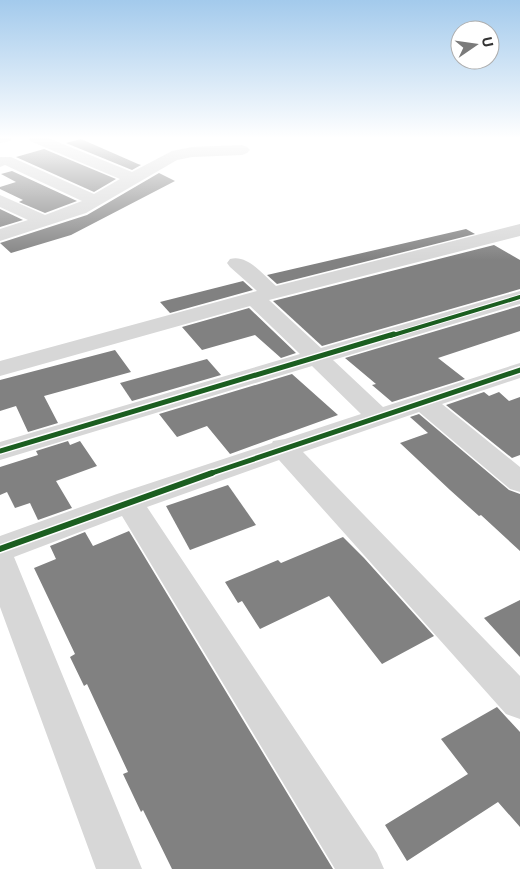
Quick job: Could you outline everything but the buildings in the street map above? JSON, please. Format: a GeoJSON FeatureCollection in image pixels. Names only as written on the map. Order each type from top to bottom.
{"type":"FeatureCollection","features":[{"type":"Feature","properties":{"kind":"street"},"geometry":{"type":"LineString","coordinates":[[44,179],[96,202]]}},
{"type":"Feature","properties":{"kind":"street"},"geometry":{"type":"LineString","coordinates":[[0,235],[44,222],[96,202],[134,179]]}},
{"type":"Feature","properties":{"kind":"street"},"geometry":{"type":"LineString","coordinates":[[0,200],[44,222]]}},
{"type":"Feature","properties":{"kind":"street"},"geometry":{"type":"LineString","coordinates":[[0,369],[263,296],[520,230]]}},
{"type":"Feature","properties":{"kind":"street"},"geometry":{"type":"LineString","coordinates":[[237,263],[263,296],[318,358],[379,417]]}},
{"type":"Feature","properties":{"kind":"street"},"geometry":{"type":"LineString","coordinates":[[0,451],[520,297]]}},
{"type":"Feature","properties":{"kind":"street"},"geometry":{"type":"LineString","coordinates":[[0,550],[128,501],[283,447],[520,370]]}},
{"type":"Feature","properties":{"kind":"street"},"geometry":{"type":"LineString","coordinates":[[423,402],[520,482]]}},
{"type":"Feature","properties":{"kind":"street"},"geometry":{"type":"LineString","coordinates":[[283,447],[520,702]]}},
{"type":"Feature","properties":{"kind":"street"},"geometry":{"type":"LineString","coordinates":[[128,501],[362,869]]}},
{"type":"Feature","properties":{"kind":"street"},"geometry":{"type":"LineString","coordinates":[[0,562],[10,619],[119,869]]}},
{"type":"Feature","properties":{"kind":"cycle path"},"geometry":{"type":"LineString","coordinates":[[0,451],[520,297]]}},
{"type":"Feature","properties":{"kind":"cycle path"},"geometry":{"type":"LineString","coordinates":[[0,549],[194,479],[520,370]]}}]}
